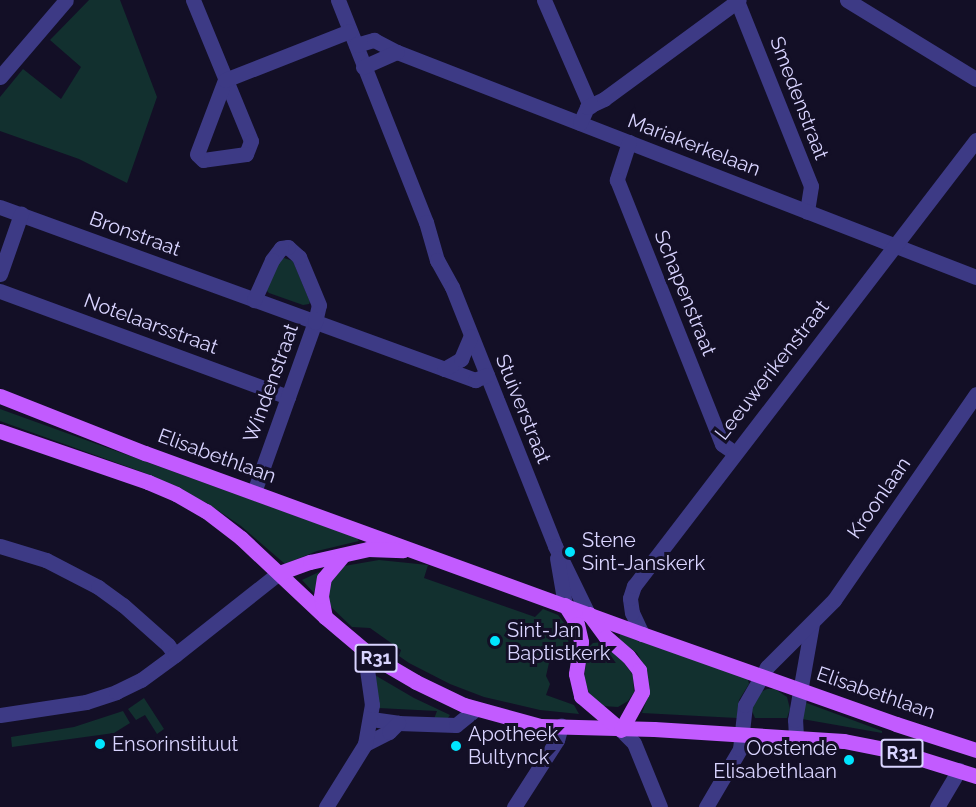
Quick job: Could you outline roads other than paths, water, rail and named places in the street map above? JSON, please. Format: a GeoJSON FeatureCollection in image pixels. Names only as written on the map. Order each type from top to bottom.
{"type":"FeatureCollection","features":[{"type":"Feature","properties":{"kind":"main road","name":"Elisabethlaan"},"geometry":{"type":"LineString","coordinates":[[0,396],[642,634],[975,747]]}},
{"type":"Feature","properties":{"kind":"main road","name":"R31"},"geometry":{"type":"LineString","coordinates":[[0,431],[84,458],[176,494],[206,511],[241,538],[325,617],[370,655],[416,682],[476,709],[524,723],[621,730],[796,737],[855,743],[899,752],[976,776]]}},
{"type":"Feature","properties":{"kind":"main road","name":"Elisabethlaan"},"geometry":{"type":"LineString","coordinates":[[279,573],[310,562],[368,549],[421,552]]}},
{"type":"Feature","properties":{"kind":"main road"},"geometry":{"type":"LineString","coordinates":[[325,617],[321,596],[324,578],[343,555]]}},
{"type":"Feature","properties":{"kind":"main road"},"geometry":{"type":"LineString","coordinates":[[565,605],[577,624],[581,642],[576,674],[581,696],[621,730],[642,692],[639,670],[628,656],[606,637],[588,614]]}},
{"type":"Feature","properties":{"kind":"main road"},"geometry":{"type":"LineString","coordinates":[[960,770],[975,747]]}},
{"type":"Feature","properties":{"kind":"street"},"geometry":{"type":"LineString","coordinates":[[0,77],[66,0]]}},
{"type":"Feature","properties":{"kind":"street"},"geometry":{"type":"LineString","coordinates":[[193,0],[251,141],[246,154],[203,160],[196,154],[225,80]]}},
{"type":"Feature","properties":{"kind":"street","name":"Stuiverstraat"},"geometry":{"type":"LineString","coordinates":[[338,0],[426,222],[437,238],[451,275],[452,287],[555,546],[588,614]]}},
{"type":"Feature","properties":{"kind":"street"},"geometry":{"type":"LineString","coordinates":[[544,0],[590,106]]}},
{"type":"Feature","properties":{"kind":"street"},"geometry":{"type":"LineString","coordinates":[[847,0],[976,79]]}},
{"type":"Feature","properties":{"kind":"street"},"geometry":{"type":"LineString","coordinates":[[580,123],[590,106],[604,99],[738,1]]}},
{"type":"Feature","properties":{"kind":"street","name":"Smedenstraat"},"geometry":{"type":"LineString","coordinates":[[738,1],[811,186],[807,212]]}},
{"type":"Feature","properties":{"kind":"street"},"geometry":{"type":"LineString","coordinates":[[225,80],[353,38]]}},
{"type":"Feature","properties":{"kind":"street","name":"Mariakerkelaan"},"geometry":{"type":"LineString","coordinates":[[353,38],[374,40],[397,52],[976,277]]}},
{"type":"Feature","properties":{"kind":"street"},"geometry":{"type":"LineString","coordinates":[[363,67],[397,52]]}},
{"type":"Feature","properties":{"kind":"street","name":"Leeuwerikenstraat"},"geometry":{"type":"LineString","coordinates":[[642,634],[632,613],[630,598],[634,586],[976,140]]}},
{"type":"Feature","properties":{"kind":"street","name":"Schapenstraat"},"geometry":{"type":"LineString","coordinates":[[629,142],[617,180],[722,444],[735,453]]}},
{"type":"Feature","properties":{"kind":"street","name":"Bronstraat"},"geometry":{"type":"LineString","coordinates":[[0,207],[475,380],[487,375]]}},
{"type":"Feature","properties":{"kind":"street"},"geometry":{"type":"LineString","coordinates":[[0,274],[21,214]]}},
{"type":"Feature","properties":{"kind":"street"},"geometry":{"type":"LineString","coordinates":[[254,300],[272,260],[281,248],[288,247],[294,250],[299,257],[319,304],[315,322]]}},
{"type":"Feature","properties":{"kind":"street","name":"Notelaarsstraat"},"geometry":{"type":"LineString","coordinates":[[0,291],[288,397]]}},
{"type":"Feature","properties":{"kind":"street","name":"Windenstraat"},"geometry":{"type":"LineString","coordinates":[[254,492],[315,322]]}},
{"type":"Feature","properties":{"kind":"street"},"geometry":{"type":"LineString","coordinates":[[444,369],[461,359],[471,336]]}},
{"type":"Feature","properties":{"kind":"street","name":"Kroonlaan"},"geometry":{"type":"LineString","coordinates":[[762,676],[767,667],[834,600],[976,394]]}},
{"type":"Feature","properties":{"kind":"street"},"geometry":{"type":"LineString","coordinates":[[0,546],[46,560],[98,587],[123,605],[176,655]]}},
{"type":"Feature","properties":{"kind":"street","name":"Stuiverstraat"},"geometry":{"type":"LineString","coordinates":[[555,546],[565,605]]}},
{"type":"Feature","properties":{"kind":"street"},"geometry":{"type":"LineString","coordinates":[[0,715],[86,702],[116,692],[141,680],[279,573]]}},
{"type":"Feature","properties":{"kind":"street"},"geometry":{"type":"LineString","coordinates":[[796,737],[795,720],[812,624]]}},
{"type":"Feature","properties":{"kind":"street"},"geometry":{"type":"LineString","coordinates":[[326,807],[365,744],[372,705],[367,669],[370,655]]}},
{"type":"Feature","properties":{"kind":"street"},"geometry":{"type":"LineString","coordinates":[[706,807],[740,749],[745,705],[762,676]]}},
{"type":"Feature","properties":{"kind":"street"},"geometry":{"type":"LineString","coordinates":[[371,719],[398,723],[456,725],[476,709]]}},
{"type":"Feature","properties":{"kind":"street"},"geometry":{"type":"LineString","coordinates":[[365,744],[389,732],[398,723]]}},
{"type":"Feature","properties":{"kind":"street"},"geometry":{"type":"LineString","coordinates":[[514,807],[557,740],[561,726]]}},
{"type":"Feature","properties":{"kind":"street"},"geometry":{"type":"LineString","coordinates":[[621,730],[634,743],[660,807]]}},
{"type":"Feature","properties":{"kind":"street"},"geometry":{"type":"LineString","coordinates":[[937,807],[960,770]]}},
{"type":"Feature","properties":{"kind":"place","name":"Stene Sint-Janskerk"},"geometry":{"type":"Point","coordinates":[570,552]}},
{"type":"Feature","properties":{"kind":"place","name":"Sint-Jan Baptistkerk"},"geometry":{"type":"Point","coordinates":[495,641]}},
{"type":"Feature","properties":{"kind":"place","name":"Ensorinstituut"},"geometry":{"type":"Point","coordinates":[100,744]}},
{"type":"Feature","properties":{"kind":"place","name":"Apotheek Bultynck"},"geometry":{"type":"Point","coordinates":[456,746]}},
{"type":"Feature","properties":{"kind":"place","name":"Oostende Elisabethlaan"},"geometry":{"type":"Point","coordinates":[849,760]}}]}
